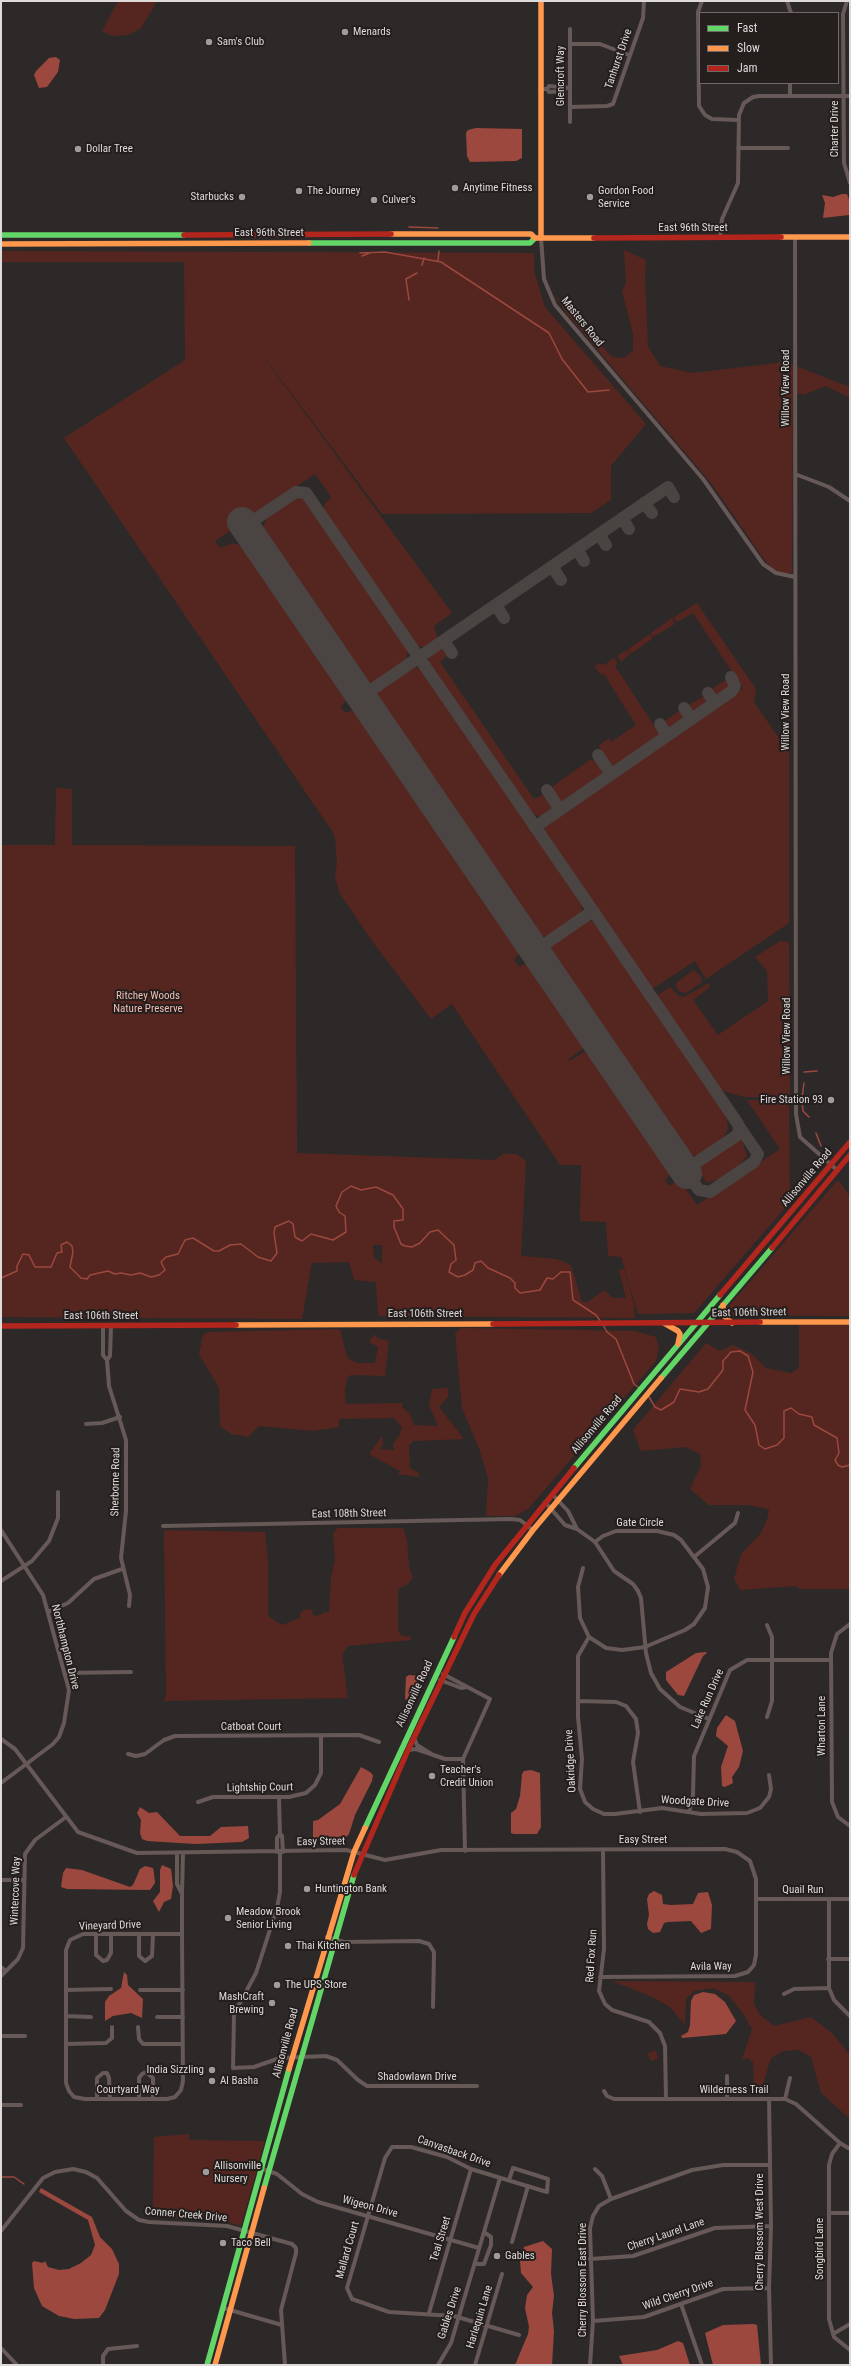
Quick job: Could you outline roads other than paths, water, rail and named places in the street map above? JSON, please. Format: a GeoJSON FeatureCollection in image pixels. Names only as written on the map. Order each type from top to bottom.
{"type":"FeatureCollection","features":[{"type":"Feature","properties":{"kind":"main road","name":"Masters Road"},"geometry":{"type":"LineString","coordinates":[[538,238],[540,1]]}},
{"type":"Feature","properties":{"kind":"main road"},"geometry":{"type":"LineString","coordinates":[[54,244],[56,239],[86,238],[106,234]]}},
{"type":"Feature","properties":{"kind":"main road","name":"East 96th Street"},"geometry":{"type":"LineString","coordinates":[[1,235],[531,234],[538,238]]}},
{"type":"Feature","properties":{"kind":"main road","name":"East 96th Street"},"geometry":{"type":"LineString","coordinates":[[1,244],[522,243],[530,242],[538,238],[850,237]]}},
{"type":"Feature","properties":{"kind":"main road","name":"Allisonville Road"},"geometry":{"type":"LineString","coordinates":[[207,2365],[224,2308],[270,2171],[327,1937],[354,1852],[434,1677],[480,1588],[526,1525],[545,1502],[850,1142]]}},
{"type":"Feature","properties":{"kind":"main road","name":"Allisonville Road"},"geometry":{"type":"LineString","coordinates":[[216,2365],[231,2310],[263,2169],[334,1939],[362,1854],[408,1750],[444,1674],[483,1600],[533,1530],[850,1155]]}},
{"type":"Feature","properties":{"kind":"main road"},"geometry":{"type":"LineString","coordinates":[[723,1306],[723,1315],[732,1323]]}},
{"type":"Feature","properties":{"kind":"main road","name":"East 106th Street"},"geometry":{"type":"LineString","coordinates":[[1,1326],[613,1323],[707,1324],[850,1322]]}},
{"type":"Feature","properties":{"kind":"main road"},"geometry":{"type":"LineString","coordinates":[[664,1323],[676,1328],[680,1333],[677,1346]]}},
{"type":"Feature","properties":{"kind":"street","name":"Tanhurst Drive"},"geometry":{"type":"LineString","coordinates":[[570,107],[612,105],[643,18],[644,1]]}},
{"type":"Feature","properties":{"kind":"street"},"geometry":{"type":"LineString","coordinates":[[702,1],[698,12],[699,106],[705,115],[712,119],[738,120]]}},
{"type":"Feature","properties":{"kind":"street"},"geometry":{"type":"LineString","coordinates":[[787,1],[791,12]]}},
{"type":"Feature","properties":{"kind":"street","name":"Charter Drive"},"geometry":{"type":"LineString","coordinates":[[847,2],[843,14],[844,165],[850,183]]}},
{"type":"Feature","properties":{"kind":"street","name":"Glencroft Way"},"geometry":{"type":"LineString","coordinates":[[570,29],[567,89],[570,107],[570,122]]}},
{"type":"Feature","properties":{"kind":"street"},"geometry":{"type":"LineString","coordinates":[[570,44],[600,44],[629,55]]}},
{"type":"Feature","properties":{"kind":"street"},"geometry":{"type":"LineString","coordinates":[[790,84],[790,96]]}},
{"type":"Feature","properties":{"kind":"street"},"geometry":{"type":"LineString","coordinates":[[540,89],[547,89],[549,86],[563,86],[567,89]]}},
{"type":"Feature","properties":{"kind":"street"},"geometry":{"type":"LineString","coordinates":[[720,238],[722,219],[738,183],[738,120],[740,109],[748,100],[759,96],[850,96]]}},
{"type":"Feature","properties":{"kind":"street"},"geometry":{"type":"LineString","coordinates":[[738,148],[788,148]]}},
{"type":"Feature","properties":{"kind":"street","name":"Willow View Road"},"geometry":{"type":"LineString","coordinates":[[795,237],[796,1125],[798,1134],[806,1144],[837,1170]]}},
{"type":"Feature","properties":{"kind":"street","name":"Masters Road"},"geometry":{"type":"LineString","coordinates":[[538,238],[544,279],[555,305],[703,479],[763,564],[776,573],[795,577]]}},
{"type":"Feature","properties":{"kind":"street"},"geometry":{"type":"LineString","coordinates":[[795,474],[829,487],[850,501]]}},
{"type":"Feature","properties":{"kind":"street","name":"Sherborne Road"},"geometry":{"type":"LineString","coordinates":[[103,1326],[103,1355],[107,1360]]}},
{"type":"Feature","properties":{"kind":"street","name":"Sherborne Road"},"geometry":{"type":"LineString","coordinates":[[111,1326],[110,1356],[107,1360],[108,1381],[120,1417],[126,1444],[126,1511],[121,1551],[122,1569],[128,1588],[129,1606]]}},
{"type":"Feature","properties":{"kind":"street"},"geometry":{"type":"LineString","coordinates":[[86,1424],[102,1423],[120,1417]]}},
{"type":"Feature","properties":{"kind":"street"},"geometry":{"type":"LineString","coordinates":[[1,1581],[25,1566],[40,1553],[52,1536],[58,1518],[58,1492]]}},
{"type":"Feature","properties":{"kind":"street"},"geometry":{"type":"LineString","coordinates":[[552,1494],[568,1511],[577,1529]]}},
{"type":"Feature","properties":{"kind":"street"},"geometry":{"type":"LineString","coordinates":[[545,1502],[565,1525],[577,1529],[595,1542],[614,1571],[632,1584],[638,1591],[641,1598],[646,1646],[651,1673],[664,1694],[680,1707],[709,1719]]}},
{"type":"Feature","properties":{"kind":"street"},"geometry":{"type":"LineString","coordinates":[[694,1556],[735,1523],[738,1513]]}},
{"type":"Feature","properties":{"kind":"street","name":"East 108th Street"},"geometry":{"type":"LineString","coordinates":[[163,1526],[511,1519],[520,1520],[533,1530]]}},
{"type":"Feature","properties":{"kind":"street","name":"Northhampton Drive"},"geometry":{"type":"LineString","coordinates":[[1,1530],[39,1587],[48,1612],[69,1693],[61,1732],[53,1744],[1,1782]]}},
{"type":"Feature","properties":{"kind":"street","name":"Gate Circle"},"geometry":{"type":"LineString","coordinates":[[589,1637],[600,1645],[612,1650],[646,1646],[685,1630],[694,1624],[702,1612],[708,1597],[708,1587],[703,1569],[681,1540],[674,1535],[663,1531],[613,1532],[595,1542]]}},
{"type":"Feature","properties":{"kind":"street"},"geometry":{"type":"LineString","coordinates":[[583,1568],[578,1580],[578,1612],[583,1628],[589,1637]]}},
{"type":"Feature","properties":{"kind":"street"},"geometry":{"type":"LineString","coordinates":[[48,1612],[64,1606],[94,1579],[122,1569]]}},
{"type":"Feature","properties":{"kind":"street","name":"Wharton Lane"},"geometry":{"type":"LineString","coordinates":[[848,1825],[837,1815],[832,1802],[831,1660],[835,1638],[850,1624]]}},
{"type":"Feature","properties":{"kind":"street"},"geometry":{"type":"LineString","coordinates":[[766,1717],[771,1705],[772,1660],[772,1637],[767,1625]]}},
{"type":"Feature","properties":{"kind":"street","name":"Oakridge Drive"},"geometry":{"type":"LineString","coordinates":[[589,1637],[578,1656],[578,1729],[582,1759],[580,1789],[585,1802],[593,1809],[604,1814],[640,1812]]}},
{"type":"Feature","properties":{"kind":"street","name":"Lake Run Drive"},"geometry":{"type":"LineString","coordinates":[[689,1812],[693,1795],[694,1756],[724,1682],[734,1667],[747,1660],[831,1660]]}},
{"type":"Feature","properties":{"kind":"street"},"geometry":{"type":"LineString","coordinates":[[437,1671],[490,1699],[463,1759],[465,1850]]}},
{"type":"Feature","properties":{"kind":"street"},"geometry":{"type":"LineString","coordinates":[[65,1673],[131,1672]]}},
{"type":"Feature","properties":{"kind":"street"},"geometry":{"type":"LineString","coordinates":[[434,1677],[461,1688],[466,1687]]}},
{"type":"Feature","properties":{"kind":"street"},"geometry":{"type":"LineString","coordinates":[[578,1701],[616,1702],[626,1706],[636,1719],[638,1733],[633,1762],[640,1812]]}},
{"type":"Feature","properties":{"kind":"street","name":"Lightship Court"},"geometry":{"type":"LineString","coordinates":[[198,1802],[213,1797],[279,1798],[301,1796],[315,1786],[321,1769],[322,1735]]}},
{"type":"Feature","properties":{"kind":"street","name":"Catboat Court"},"geometry":{"type":"LineString","coordinates":[[128,1754],[136,1756],[146,1754],[164,1740],[175,1736],[364,1736],[379,1742]]}},
{"type":"Feature","properties":{"kind":"street"},"geometry":{"type":"LineString","coordinates":[[414,1738],[417,1745],[433,1754]]}},
{"type":"Feature","properties":{"kind":"street","name":"Easy Street"},"geometry":{"type":"LineString","coordinates":[[1,1740],[11,1745],[66,1817],[82,1834],[143,1854],[354,1852],[385,1860],[435,1851],[465,1850],[725,1849],[733,1850],[746,1856]]}},
{"type":"Feature","properties":{"kind":"street"},"geometry":{"type":"LineString","coordinates":[[408,1750],[416,1749],[445,1759],[463,1759]]}},
{"type":"Feature","properties":{"kind":"street","name":"Woodgate Drive"},"geometry":{"type":"LineString","coordinates":[[640,1812],[662,1808],[689,1812],[747,1813],[760,1808],[768,1800],[771,1789],[769,1775]]}},
{"type":"Feature","properties":{"kind":"street"},"geometry":{"type":"LineString","coordinates":[[279,1798],[280,1834],[282,1836],[280,1852]]}},
{"type":"Feature","properties":{"kind":"street","name":"Wintercove Way"},"geometry":{"type":"LineString","coordinates":[[1,1976],[18,1959],[23,1948],[24,1860],[31,1844],[66,1817]]}},
{"type":"Feature","properties":{"kind":"street","name":"Red Fox Run"},"geometry":{"type":"LineString","coordinates":[[603,1850],[603,1955],[599,1991],[608,2007],[616,2012],[649,2022],[660,2033],[665,2046],[666,2099]]}},
{"type":"Feature","properties":{"kind":"street","name":"Shadowlawn Drive"},"geometry":{"type":"LineString","coordinates":[[280,1852],[280,1892],[277,1908],[256,1973],[234,2014],[233,2068],[251,2067],[276,2058],[333,2058],[367,2086],[477,2086]]}},
{"type":"Feature","properties":{"kind":"street","name":"Courtyard Way"},"geometry":{"type":"LineString","coordinates":[[177,1853],[177,1884],[182,1894]]}},
{"type":"Feature","properties":{"kind":"street","name":"Courtyard Way"},"geometry":{"type":"LineString","coordinates":[[72,2095],[80,2099],[170,2099],[181,2090],[183,2017],[183,1853]]}},
{"type":"Feature","properties":{"kind":"street","name":"Avila Way"},"geometry":{"type":"LineString","coordinates":[[600,1977],[735,1976],[745,1974],[752,1967],[756,1958],[755,1874],[752,1864],[746,1856]]}},
{"type":"Feature","properties":{"kind":"street"},"geometry":{"type":"LineString","coordinates":[[1,1880],[24,1880]]}},
{"type":"Feature","properties":{"kind":"street","name":"Quail Run"},"geometry":{"type":"LineString","coordinates":[[756,1899],[850,1899]]}},
{"type":"Feature","properties":{"kind":"street"},"geometry":{"type":"LineString","coordinates":[[829,1899],[829,1988],[834,2000],[850,2016]]}},
{"type":"Feature","properties":{"kind":"street"},"geometry":{"type":"LineString","coordinates":[[96,1934],[96,1955],[103,1961],[107,1960],[111,1953],[111,1934]]}},
{"type":"Feature","properties":{"kind":"street"},"geometry":{"type":"LineString","coordinates":[[139,1934],[139,1956],[145,1961],[152,1956],[153,1934]]}},
{"type":"Feature","properties":{"kind":"street","name":"Vineyard Drive"},"geometry":{"type":"LineString","coordinates":[[72,2095],[66,2083],[66,1950],[68,1942],[77,1935],[182,1934]]}},
{"type":"Feature","properties":{"kind":"street"},"geometry":{"type":"LineString","coordinates":[[327,1937],[344,1942],[419,1941],[429,1944],[434,1952],[433,2007]]}},
{"type":"Feature","properties":{"kind":"street"},"geometry":{"type":"LineString","coordinates":[[828,1959],[850,1959]]}},
{"type":"Feature","properties":{"kind":"street"},"geometry":{"type":"LineString","coordinates":[[1,1967],[6,1971]]}},
{"type":"Feature","properties":{"kind":"street"},"geometry":{"type":"LineString","coordinates":[[784,1994],[794,1989],[829,1988]]}},
{"type":"Feature","properties":{"kind":"street"},"geometry":{"type":"LineString","coordinates":[[66,1990],[111,1989]]}},
{"type":"Feature","properties":{"kind":"street"},"geometry":{"type":"LineString","coordinates":[[140,1990],[182,1990]]}},
{"type":"Feature","properties":{"kind":"street"},"geometry":{"type":"LineString","coordinates":[[66,2016],[91,2017]]}},
{"type":"Feature","properties":{"kind":"street"},"geometry":{"type":"LineString","coordinates":[[157,2017],[183,2017]]}},
{"type":"Feature","properties":{"kind":"street"},"geometry":{"type":"LineString","coordinates":[[66,2044],[106,2043],[112,2038],[112,2027]]}},
{"type":"Feature","properties":{"kind":"street"},"geometry":{"type":"LineString","coordinates":[[138,2027],[139,2039],[143,2044],[182,2044]]}},
{"type":"Feature","properties":{"kind":"street"},"geometry":{"type":"LineString","coordinates":[[1,2036],[25,2036]]}},
{"type":"Feature","properties":{"kind":"street"},"geometry":{"type":"LineString","coordinates":[[139,2099],[139,2078],[146,2072],[153,2078],[153,2099]]}},
{"type":"Feature","properties":{"kind":"street"},"geometry":{"type":"LineString","coordinates":[[97,2099],[97,2078],[103,2073],[107,2073],[109,2078],[110,2099]]}},
{"type":"Feature","properties":{"kind":"street"},"geometry":{"type":"LineString","coordinates":[[727,2076],[727,2099]]}},
{"type":"Feature","properties":{"kind":"street"},"geometry":{"type":"LineString","coordinates":[[785,2099],[790,2078]]}},
{"type":"Feature","properties":{"kind":"street","name":"Wilderness Trail"},"geometry":{"type":"LineString","coordinates":[[604,2091],[607,2096],[612,2099],[785,2099],[801,2108],[840,2143],[850,2149]]}},
{"type":"Feature","properties":{"kind":"street","name":"Cherry Blossom West Drive"},"geometry":{"type":"LineString","coordinates":[[769,2098],[769,2165],[772,2226],[769,2288],[771,2365]]}},
{"type":"Feature","properties":{"kind":"street"},"geometry":{"type":"LineString","coordinates":[[1,2105],[21,2105]]}},
{"type":"Feature","properties":{"kind":"street","name":"Songbird Lane"},"geometry":{"type":"LineString","coordinates":[[833,2334],[829,2319],[829,2165],[832,2154],[840,2143]]}},
{"type":"Feature","properties":{"kind":"street","name":"Canvasback Drive"},"geometry":{"type":"LineString","coordinates":[[392,2147],[411,2147],[448,2158],[471,2169],[547,2192],[548,2179],[513,2168],[509,2180]]}},
{"type":"Feature","properties":{"kind":"street","name":"Mallard Court"},"geometry":{"type":"LineString","coordinates":[[392,2147],[385,2158],[347,2283],[348,2292],[351,2298],[357,2302],[389,2312],[429,2313]]}},
{"type":"Feature","properties":{"kind":"street","name":"Cherry Blossom East Drive"},"geometry":{"type":"LineString","coordinates":[[590,2365],[592,2321],[590,2259],[591,2219],[599,2206],[611,2199],[692,2170],[722,2165],[769,2165]]}},
{"type":"Feature","properties":{"kind":"street","name":"Conner Creek Drive"},"geometry":{"type":"LineString","coordinates":[[1,2231],[43,2178],[55,2172],[73,2169],[84,2171],[97,2178],[126,2211],[138,2220],[149,2222],[209,2224],[292,2244],[296,2248],[296,2253],[282,2304],[282,2325]]}},
{"type":"Feature","properties":{"kind":"street","name":"Wigeon Drive"},"geometry":{"type":"LineString","coordinates":[[263,2169],[277,2174],[312,2200],[479,2248]]}},
{"type":"Feature","properties":{"kind":"street","name":"Teal Street"},"geometry":{"type":"LineString","coordinates":[[429,2313],[471,2169]]}},
{"type":"Feature","properties":{"kind":"street"},"geometry":{"type":"LineString","coordinates":[[595,2169],[602,2176],[611,2199]]}},
{"type":"Feature","properties":{"kind":"street","name":"Gables Drive"},"geometry":{"type":"LineString","coordinates":[[438,2365],[451,2343],[500,2178]]}},
{"type":"Feature","properties":{"kind":"street"},"geometry":{"type":"LineString","coordinates":[[512,2242],[528,2186]]}},
{"type":"Feature","properties":{"kind":"street"},"geometry":{"type":"LineString","coordinates":[[829,2213],[850,2213]]}},
{"type":"Feature","properties":{"kind":"street","name":"Cherry Laurel Lane"},"geometry":{"type":"LineString","coordinates":[[590,2259],[633,2256],[715,2228],[772,2226]]}},
{"type":"Feature","properties":{"kind":"street"},"geometry":{"type":"LineString","coordinates":[[475,2264],[480,2266],[484,2264],[491,2245],[491,2237],[484,2232]]}},
{"type":"Feature","properties":{"kind":"street","name":"Harlequin Lane"},"geometry":{"type":"LineString","coordinates":[[475,2365],[502,2274]]}},
{"type":"Feature","properties":{"kind":"street","name":"Wild Cherry Drive"},"geometry":{"type":"LineString","coordinates":[[592,2321],[644,2317],[723,2289],[769,2288]]}},
{"type":"Feature","properties":{"kind":"street"},"geometry":{"type":"LineString","coordinates":[[681,2304],[702,2365]]}},
{"type":"Feature","properties":{"kind":"street"},"geometry":{"type":"LineString","coordinates":[[224,2308],[282,2325],[285,2365]]}},
{"type":"Feature","properties":{"kind":"street"},"geometry":{"type":"LineString","coordinates":[[429,2313],[459,2317],[519,2336]]}},
{"type":"Feature","properties":{"kind":"street"},"geometry":{"type":"LineString","coordinates":[[850,2324],[833,2334],[840,2343],[850,2350]]}},
{"type":"Feature","properties":{"kind":"street"},"geometry":{"type":"LineString","coordinates":[[103,2365],[103,2356],[108,2349],[137,2346]]}},
{"type":"Feature","properties":{"kind":"street"},"geometry":{"type":"LineString","coordinates":[[1,2348],[17,2365]]}},
{"type":"Feature","properties":{"kind":"waterway"},"geometry":{"type":"LineString","coordinates":[[409,227],[438,228]]}},
{"type":"Feature","properties":{"kind":"waterway"},"geometry":{"type":"LineString","coordinates":[[438,261],[439,251]]}},
{"type":"Feature","properties":{"kind":"waterway"},"geometry":{"type":"LineString","coordinates":[[360,253],[385,252],[441,262],[549,333],[562,359],[588,392],[609,390]]}},
{"type":"Feature","properties":{"kind":"waterway"},"geometry":{"type":"LineString","coordinates":[[362,256],[370,253]]}},
{"type":"Feature","properties":{"kind":"waterway"},"geometry":{"type":"LineString","coordinates":[[422,265],[424,258]]}},
{"type":"Feature","properties":{"kind":"waterway"},"geometry":{"type":"LineString","coordinates":[[409,300],[406,279],[417,273]]}},
{"type":"Feature","properties":{"kind":"waterway"},"geometry":{"type":"LineString","coordinates":[[804,1072],[817,1071]]}},
{"type":"Feature","properties":{"kind":"waterway"},"geometry":{"type":"LineString","coordinates":[[802,1098],[804,1083]]}},
{"type":"Feature","properties":{"kind":"waterway"},"geometry":{"type":"LineString","coordinates":[[802,1102],[803,1111],[809,1117]]}},
{"type":"Feature","properties":{"kind":"waterway"},"geometry":{"type":"LineString","coordinates":[[816,1133],[821,1146]]}},
{"type":"Feature","properties":{"kind":"waterway"},"geometry":{"type":"LineString","coordinates":[[1,1278],[17,1271],[17,1266],[23,1254],[29,1255],[35,1267],[51,1267],[57,1253],[62,1252],[61,1245],[67,1242],[72,1246],[73,1252],[70,1267],[81,1278],[87,1279],[90,1275],[108,1271],[115,1274],[121,1273],[131,1275],[140,1273],[151,1277],[159,1275],[165,1270],[161,1262],[166,1257],[178,1254],[185,1240],[193,1238],[214,1251],[219,1251],[230,1245],[241,1244],[258,1257],[271,1261],[277,1253],[274,1233],[275,1227],[289,1221],[293,1224],[295,1237],[302,1241],[311,1234],[333,1240],[346,1232],[345,1216],[339,1212],[336,1206],[342,1192],[351,1186],[361,1190],[376,1187],[393,1195],[403,1209],[403,1220],[394,1221],[394,1227],[401,1244],[412,1247],[420,1243],[430,1232],[438,1230],[454,1245],[456,1260],[451,1264],[449,1272],[458,1277],[465,1275],[473,1270],[475,1263],[481,1261],[488,1268],[510,1278],[515,1283],[515,1288],[520,1293],[540,1290],[547,1278],[553,1279],[561,1272],[570,1272],[573,1300],[596,1315],[601,1322]]}},
{"type":"Feature","properties":{"kind":"waterway"},"geometry":{"type":"LineString","coordinates":[[603,1325],[607,1332],[616,1339],[634,1384],[639,1388]]}},
{"type":"Feature","properties":{"kind":"waterway"},"geometry":{"type":"LineString","coordinates":[[649,1397],[655,1407],[661,1410],[674,1402],[680,1389],[699,1392],[708,1389],[723,1370],[723,1361],[731,1352],[740,1351],[748,1356],[753,1372],[745,1410],[755,1425],[759,1445],[765,1449],[777,1445],[784,1438],[784,1411],[791,1408],[799,1414],[812,1417],[814,1425],[837,1438],[839,1453],[835,1460],[838,1465],[842,1467],[850,1465]]}},
{"type":"Feature","properties":{"kind":"waterway"},"geometry":{"type":"LineString","coordinates":[[1,2177],[14,2177],[24,2184]]}},
{"type":"Feature","properties":{"kind":"place","name":"Menards"},"geometry":{"type":"Point","coordinates":[345,32]}},
{"type":"Feature","properties":{"kind":"place","name":"Sam's Club"},"geometry":{"type":"Point","coordinates":[209,42]}},
{"type":"Feature","properties":{"kind":"place","name":"Dollar Tree"},"geometry":{"type":"Point","coordinates":[78,149]}},
{"type":"Feature","properties":{"kind":"place","name":"Anytime Fitness"},"geometry":{"type":"Point","coordinates":[455,188]}},
{"type":"Feature","properties":{"kind":"place","name":"The Journey"},"geometry":{"type":"Point","coordinates":[299,191]}},
{"type":"Feature","properties":{"kind":"place","name":"Starbucks"},"geometry":{"type":"Point","coordinates":[242,197]}},
{"type":"Feature","properties":{"kind":"place","name":"Gordon Food Service"},"geometry":{"type":"Point","coordinates":[590,197]}},
{"type":"Feature","properties":{"kind":"place","name":"Culver's"},"geometry":{"type":"Point","coordinates":[374,200]}},
{"type":"Feature","properties":{"kind":"place","name":"Fire Station 93"},"geometry":{"type":"Point","coordinates":[831,1100]}},
{"type":"Feature","properties":{"kind":"place","name":"Teacher's Credit Union"},"geometry":{"type":"Point","coordinates":[432,1776]}},
{"type":"Feature","properties":{"kind":"place","name":"Huntington Bank"},"geometry":{"type":"Point","coordinates":[307,1889]}},
{"type":"Feature","properties":{"kind":"place","name":"Meadow Brook Senior Living"},"geometry":{"type":"Point","coordinates":[228,1918]}},
{"type":"Feature","properties":{"kind":"place","name":"Thai Kitchen"},"geometry":{"type":"Point","coordinates":[288,1946]}},
{"type":"Feature","properties":{"kind":"place","name":"The UPS Store"},"geometry":{"type":"Point","coordinates":[277,1985]}},
{"type":"Feature","properties":{"kind":"place","name":"MashCraft Brewing"},"geometry":{"type":"Point","coordinates":[272,2003]}},
{"type":"Feature","properties":{"kind":"place","name":"India Sizzling"},"geometry":{"type":"Point","coordinates":[212,2070]}},
{"type":"Feature","properties":{"kind":"place","name":"Al Basha"},"geometry":{"type":"Point","coordinates":[212,2081]}},
{"type":"Feature","properties":{"kind":"place","name":"Allisonville Nursery"},"geometry":{"type":"Point","coordinates":[206,2172]}},
{"type":"Feature","properties":{"kind":"place","name":"Taco Bell"},"geometry":{"type":"Point","coordinates":[223,2243]}},
{"type":"Feature","properties":{"kind":"place","name":"Gables"},"geometry":{"type":"Point","coordinates":[497,2256]}},
{"type":"Feature","properties":{"kind":"park label","name":"Ritchey Woods Nature Preserve"},"geometry":{"type":"Point","coordinates":[148,1002]}}]}
